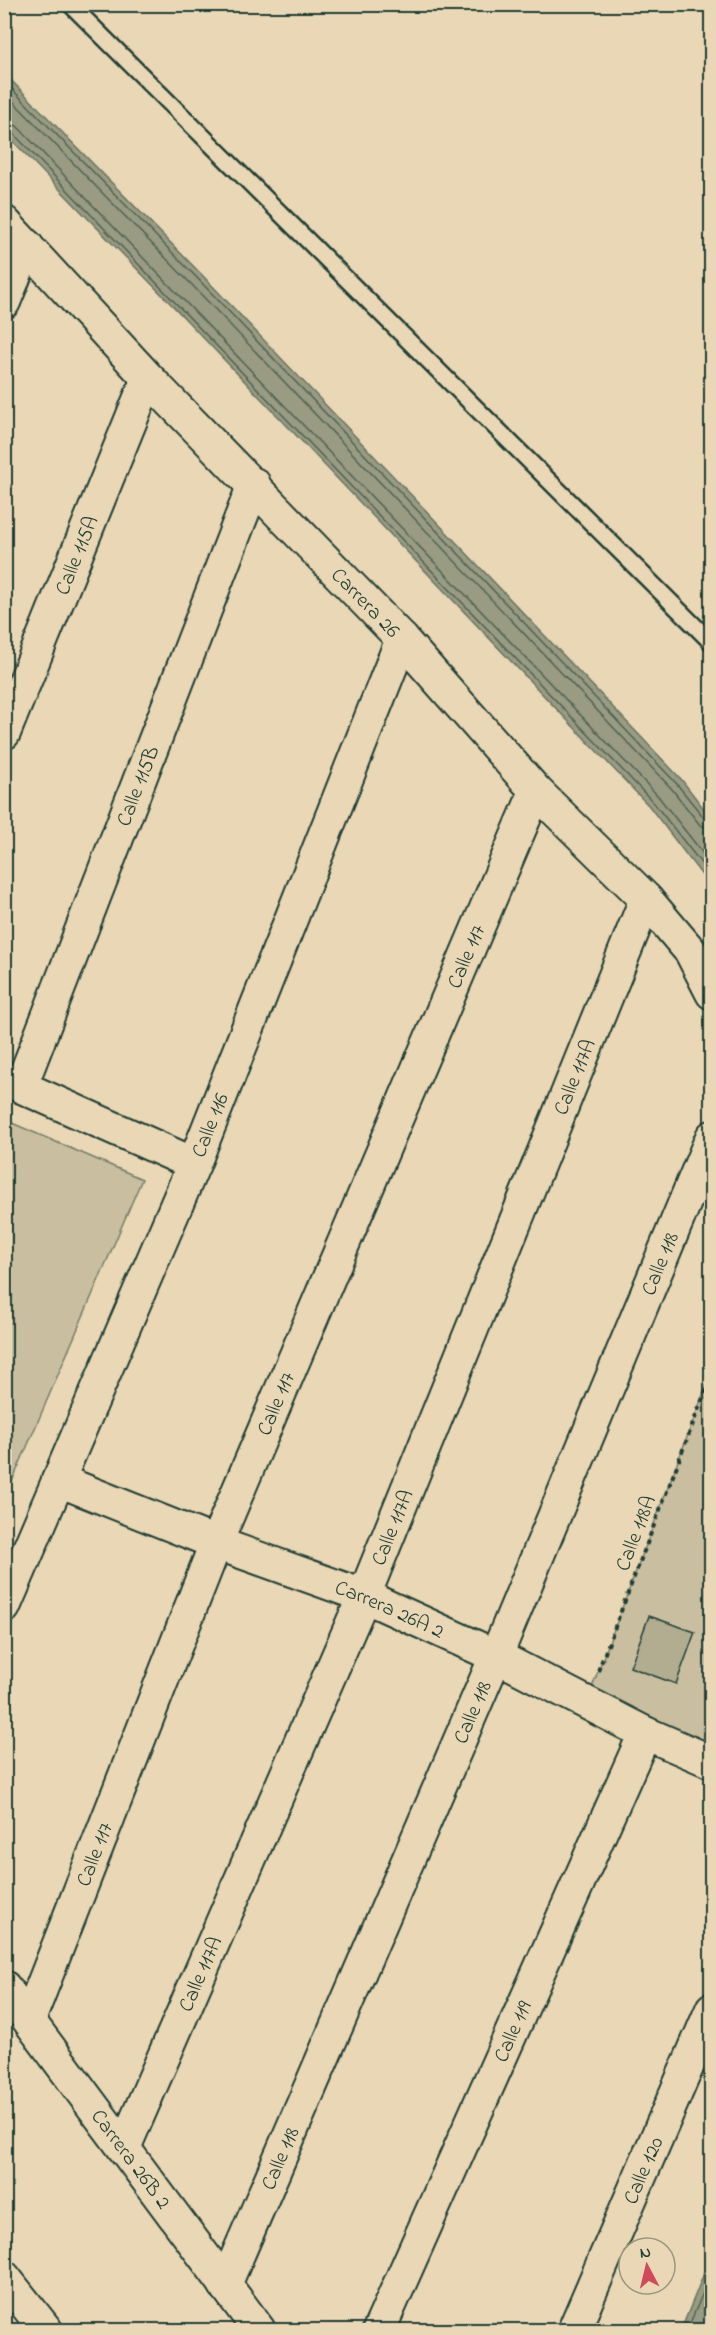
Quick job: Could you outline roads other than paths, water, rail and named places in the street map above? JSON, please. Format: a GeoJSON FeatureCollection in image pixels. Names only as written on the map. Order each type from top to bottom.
{"type":"FeatureCollection","features":[{"type":"Feature","properties":{"kind":"street","name":"Carrera 26"},"geometry":{"type":"LineString","coordinates":[[4,222],[148,378],[254,484],[402,639],[536,791],[646,898],[691,952],[711,993]]}},
{"type":"Feature","properties":{"kind":"street"},"geometry":{"type":"LineString","coordinates":[[4,302],[27,246]]}},
{"type":"Feature","properties":{"kind":"street","name":"Calle 115A"},"geometry":{"type":"LineString","coordinates":[[4,734],[148,378]]}},
{"type":"Feature","properties":{"kind":"street","name":"Calle 115B"},"geometry":{"type":"LineString","coordinates":[[13,1083],[254,484]]}},
{"type":"Feature","properties":{"kind":"street","name":"Calle 116"},"geometry":{"type":"LineString","coordinates":[[4,1607],[194,1164],[402,639]]}},
{"type":"Feature","properties":{"kind":"street","name":"Calle 117"},"geometry":{"type":"LineString","coordinates":[[29,2020],[216,1542],[536,791]]}},
{"type":"Feature","properties":{"kind":"street","name":"Calle 117A"},"geometry":{"type":"LineString","coordinates":[[124,2148],[364,1596],[646,898]]}},
{"type":"Feature","properties":{"kind":"street"},"geometry":{"type":"LineString","coordinates":[[13,1083],[194,1164]]}},
{"type":"Feature","properties":{"kind":"street","name":"Calle 118"},"geometry":{"type":"LineString","coordinates":[[225,2285],[496,1656],[711,1137]]}},
{"type":"Feature","properties":{"kind":"street","name":"Carrera 26A 2"},"geometry":{"type":"LineString","coordinates":[[58,1480],[216,1542],[364,1596],[496,1656],[645,1733],[711,1762]]}},
{"type":"Feature","properties":{"kind":"street","name":"Calle 119"},"geometry":{"type":"LineString","coordinates":[[379,2331],[645,1733]]}},
{"type":"Feature","properties":{"kind":"street","name":"Carrera 26B 2"},"geometry":{"type":"LineString","coordinates":[[4,1987],[259,2331]]}},
{"type":"Feature","properties":{"kind":"street","name":"Calle 120"},"geometry":{"type":"LineString","coordinates":[[574,2331],[711,2009]]}},
{"type":"Feature","properties":{"kind":"street"},"geometry":{"type":"LineString","coordinates":[[4,2277],[46,2331]]}},
{"type":"Feature","properties":{"kind":"lane"},"geometry":{"type":"LineString","coordinates":[[70,4],[711,643]]}},
{"type":"Feature","properties":{"kind":"water"},"geometry":{"type":"Polygon","coordinates":[[[4,73],[204,277],[681,779],[711,818],[711,887],[649,806],[5,133],[4,73]]]}},
{"type":"Feature","properties":{"kind":"water"},"geometry":{"type":"Polygon","coordinates":[[[711,2256],[711,2330],[681,2330],[711,2256]]]}}]}
